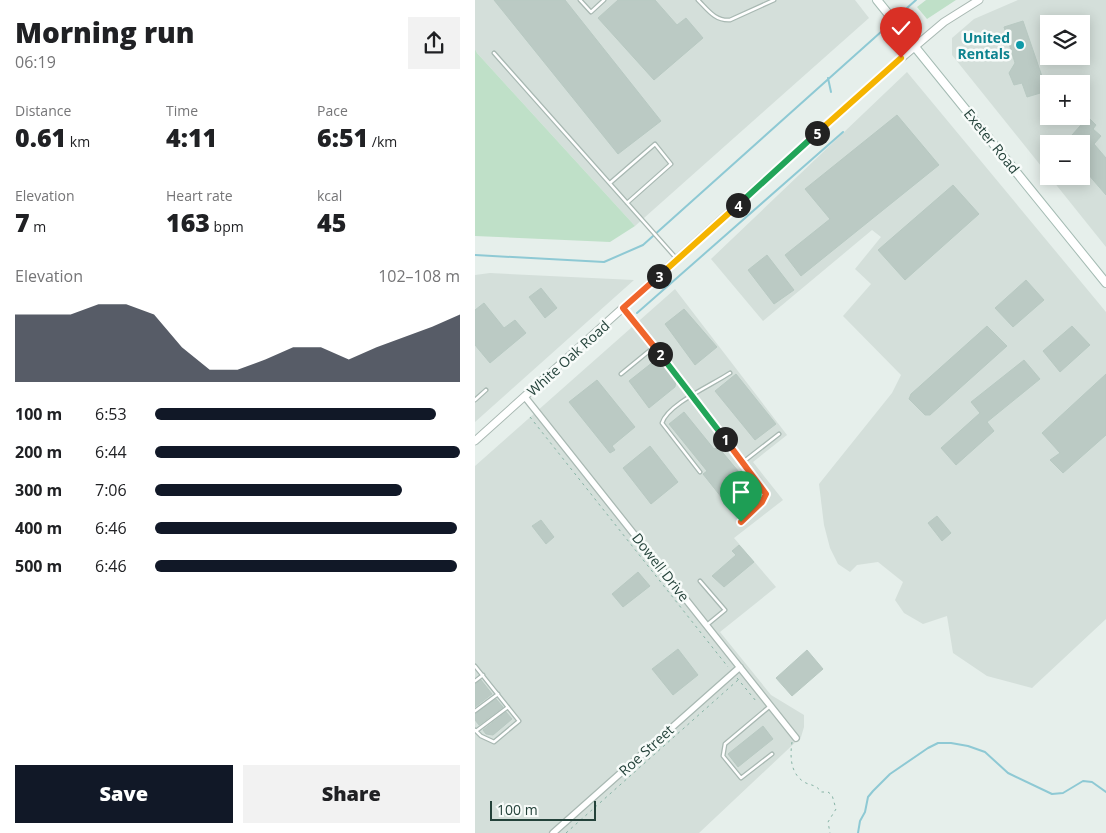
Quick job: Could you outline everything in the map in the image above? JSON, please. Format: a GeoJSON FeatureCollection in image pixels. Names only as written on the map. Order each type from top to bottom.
{"type":"FeatureCollection","features":[{"type":"Feature","properties":{"kind":"main road","name":"Exeter Road"},"geometry":{"type":"LineString","coordinates":[[877,0],[1106,283]]}},
{"type":"Feature","properties":{"kind":"street","name":"White Oak Road"},"geometry":{"type":"LineString","coordinates":[[475,441],[914,47],[944,22],[979,0]]}},
{"type":"Feature","properties":{"kind":"street","name":"Dowell Drive"},"geometry":{"type":"LineString","coordinates":[[525,397],[794,736]]}},
{"type":"Feature","properties":{"kind":"street","name":"Roe Street"},"geometry":{"type":"LineString","coordinates":[[553,833],[740,667]]}},
{"type":"Feature","properties":{"kind":"lane"},"geometry":{"type":"LineString","coordinates":[[580,0],[591,12],[604,0]]}},
{"type":"Feature","properties":{"kind":"lane"},"geometry":{"type":"LineString","coordinates":[[698,0],[713,15],[723,20],[730,20],[774,0]]}},
{"type":"Feature","properties":{"kind":"lane"},"geometry":{"type":"LineString","coordinates":[[494,53],[677,259]]}},
{"type":"Feature","properties":{"kind":"lane"},"geometry":{"type":"LineString","coordinates":[[610,183],[655,144],[671,164],[627,203]]}},
{"type":"Feature","properties":{"kind":"lane"},"geometry":{"type":"LineString","coordinates":[[623,308],[766,494],[762,502],[741,522]]}},
{"type":"Feature","properties":{"kind":"lane"},"geometry":{"type":"LineString","coordinates":[[621,374],[654,347]]}},
{"type":"Feature","properties":{"kind":"lane"},"geometry":{"type":"LineString","coordinates":[[700,472],[662,423],[665,415],[691,395],[712,385],[730,373]]}},
{"type":"Feature","properties":{"kind":"lane"},"geometry":{"type":"LineString","coordinates":[[475,400],[486,390]]}},
{"type":"Feature","properties":{"kind":"lane"},"geometry":{"type":"LineString","coordinates":[[743,462],[779,434]]}},
{"type":"Feature","properties":{"kind":"lane"},"geometry":{"type":"LineString","coordinates":[[700,582],[725,610],[707,625]]}},
{"type":"Feature","properties":{"kind":"lane"},"geometry":{"type":"LineString","coordinates":[[475,666],[483,675],[519,722],[494,742],[481,736],[475,730],[508,708]]}},
{"type":"Feature","properties":{"kind":"lane"},"geometry":{"type":"LineString","coordinates":[[475,681],[483,675]]}},
{"type":"Feature","properties":{"kind":"lane"},"geometry":{"type":"LineString","coordinates":[[475,711],[497,694]]}},
{"type":"Feature","properties":{"kind":"lane"},"geometry":{"type":"LineString","coordinates":[[771,706],[725,744],[723,756],[741,778],[772,754]]}},
{"type":"Feature","properties":{"kind":"path"},"geometry":{"type":"LineString","coordinates":[[530,417],[756,701]]}},
{"type":"Feature","properties":{"kind":"path"},"geometry":{"type":"LineString","coordinates":[[566,833],[738,680]]}},
{"type":"Feature","properties":{"kind":"path"},"geometry":{"type":"LineString","coordinates":[[794,736],[789,761],[797,774],[802,781],[817,786],[821,792],[828,792],[832,795],[835,802],[834,814],[827,822],[830,833]]}},
{"type":"Feature","properties":{"kind":"shaded area"},"geometry":{"type":"Polygon","coordinates":[[[475,0],[855,0],[869,18],[635,226],[477,53],[475,49],[475,0]]]}},
{"type":"Feature","properties":{"kind":"shaded area"},"geometry":{"type":"Polygon","coordinates":[[[1018,0],[1106,0],[1106,247],[1056,185],[1090,185],[1090,135],[1040,135],[1040,165],[952,55],[952,38],[974,19],[1018,0]]]}},
{"type":"Feature","properties":{"kind":"shaded area"},"geometry":{"type":"Polygon","coordinates":[[[907,72],[1106,312],[1106,619],[1032,688],[987,676],[953,653],[947,616],[923,624],[904,613],[895,600],[903,582],[878,562],[857,565],[850,572],[838,564],[830,548],[824,525],[819,484],[892,393],[901,375],[843,316],[871,284],[855,269],[881,237],[872,230],[763,321],[711,259],[907,72]]]}},
{"type":"Feature","properties":{"kind":"shaded area"},"geometry":{"type":"Polygon","coordinates":[[[490,273],[634,280],[475,422],[475,275],[490,273]]]}},
{"type":"Feature","properties":{"kind":"shaded area"},"geometry":{"type":"Polygon","coordinates":[[[675,289],[787,435],[753,462],[783,500],[734,538],[776,587],[720,632],[771,695],[804,715],[804,727],[801,737],[699,833],[475,833],[475,466],[675,289]]]}},
{"type":"Feature","properties":{"kind":"green space"},"geometry":{"type":"Polygon","coordinates":[[[926,0],[956,0],[927,19],[917,7],[926,0]]]}},
{"type":"Feature","properties":{"kind":"green space"},"geometry":{"type":"Polygon","coordinates":[[[475,49],[635,226],[610,242],[475,236],[475,49]]]}},
{"type":"Feature","properties":{"kind":"building"},"geometry":{"type":"Polygon","coordinates":[[[494,0],[565,0],[661,121],[618,154],[494,0]]]}},
{"type":"Feature","properties":{"kind":"building"},"geometry":{"type":"Polygon","coordinates":[[[618,0],[655,0],[677,25],[686,18],[703,38],[654,80],[598,18],[618,0]]]}},
{"type":"Feature","properties":{"kind":"building","name":"United Rentals"},"geometry":{"type":"Polygon","coordinates":[[[1023,21],[1042,75],[1040,75],[1040,93],[1027,97],[1022,83],[1014,85],[1009,73],[1015,63],[1004,27],[1023,21]]]}},
{"type":"Feature","properties":{"kind":"building"},"geometry":{"type":"Polygon","coordinates":[[[897,115],[939,165],[801,276],[785,255],[830,219],[805,189],[897,115]]]}},
{"type":"Feature","properties":{"kind":"building"},"geometry":{"type":"Polygon","coordinates":[[[1090,119],[1096,125],[1093,129],[1101,136],[1094,144],[1106,158],[1106,195],[1090,176],[1090,135],[1072,135],[1081,125],[1090,125],[1090,119]]]}},
{"type":"Feature","properties":{"kind":"building"},"geometry":{"type":"Polygon","coordinates":[[[953,185],[979,214],[905,280],[878,250],[953,185]]]}},
{"type":"Feature","properties":{"kind":"building"},"geometry":{"type":"Polygon","coordinates":[[[767,255],[794,290],[774,304],[748,270],[767,255]]]}},
{"type":"Feature","properties":{"kind":"building"},"geometry":{"type":"Polygon","coordinates":[[[1026,280],[1044,300],[1013,327],[995,308],[1026,280]]]}},
{"type":"Feature","properties":{"kind":"building"},"geometry":{"type":"Polygon","coordinates":[[[541,288],[557,308],[545,318],[529,297],[541,288]]]}},
{"type":"Feature","properties":{"kind":"building"},"geometry":{"type":"Polygon","coordinates":[[[484,303],[504,328],[515,320],[526,333],[490,363],[475,345],[475,310],[484,303]]]}},
{"type":"Feature","properties":{"kind":"building"},"geometry":{"type":"Polygon","coordinates":[[[684,309],[717,347],[695,365],[665,324],[684,309]]]}},
{"type":"Feature","properties":{"kind":"building"},"geometry":{"type":"Polygon","coordinates":[[[987,326],[1007,346],[930,415],[925,415],[909,399],[911,394],[987,326]]]}},
{"type":"Feature","properties":{"kind":"building"},"geometry":{"type":"Polygon","coordinates":[[[1072,326],[1090,345],[1060,372],[1043,351],[1072,326]]]}},
{"type":"Feature","properties":{"kind":"building"},"geometry":{"type":"Polygon","coordinates":[[[658,358],[676,381],[675,387],[649,408],[629,381],[658,358]]]}},
{"type":"Feature","properties":{"kind":"building"},"geometry":{"type":"Polygon","coordinates":[[[1024,360],[1040,379],[987,422],[994,431],[956,465],[941,448],[980,413],[971,402],[1024,360]]]}},
{"type":"Feature","properties":{"kind":"building"},"geometry":{"type":"Polygon","coordinates":[[[736,374],[776,424],[755,440],[715,391],[736,374]]]}},
{"type":"Feature","properties":{"kind":"building"},"geometry":{"type":"Polygon","coordinates":[[[1106,374],[1106,435],[1063,473],[1050,460],[1060,453],[1042,433],[1106,374]]]}},
{"type":"Feature","properties":{"kind":"building"},"geometry":{"type":"Polygon","coordinates":[[[597,380],[635,427],[612,446],[615,450],[610,453],[569,402],[597,380]]]}},
{"type":"Feature","properties":{"kind":"building"},"geometry":{"type":"Polygon","coordinates":[[[684,412],[714,449],[718,447],[749,484],[752,482],[760,494],[748,503],[741,492],[726,503],[703,474],[707,471],[669,424],[684,412]]]}},
{"type":"Feature","properties":{"kind":"building"},"geometry":{"type":"Polygon","coordinates":[[[650,446],[678,482],[651,504],[623,468],[650,446]]]}},
{"type":"Feature","properties":{"kind":"building"},"geometry":{"type":"Polygon","coordinates":[[[937,516],[951,533],[942,541],[928,523],[937,516]]]}},
{"type":"Feature","properties":{"kind":"building"},"geometry":{"type":"Polygon","coordinates":[[[541,520],[554,537],[546,544],[532,526],[541,520]]]}},
{"type":"Feature","properties":{"kind":"building"},"geometry":{"type":"Polygon","coordinates":[[[739,545],[754,562],[724,587],[712,576],[736,555],[732,551],[739,545]]]}},
{"type":"Feature","properties":{"kind":"building"},"geometry":{"type":"Polygon","coordinates":[[[638,572],[650,586],[623,607],[612,594],[638,572]]]}},
{"type":"Feature","properties":{"kind":"building"},"geometry":{"type":"Polygon","coordinates":[[[678,649],[698,675],[673,695],[652,669],[678,649]]]}},
{"type":"Feature","properties":{"kind":"building"},"geometry":{"type":"Polygon","coordinates":[[[807,650],[823,669],[792,696],[776,678],[807,650]]]}},
{"type":"Feature","properties":{"kind":"building"},"geometry":{"type":"Polygon","coordinates":[[[481,680],[492,694],[475,707],[475,684],[481,680]]]}},
{"type":"Feature","properties":{"kind":"building"},"geometry":{"type":"Polygon","coordinates":[[[496,699],[503,707],[479,725],[475,720],[475,714],[496,699]]]}},
{"type":"Feature","properties":{"kind":"building"},"geometry":{"type":"Polygon","coordinates":[[[506,712],[512,719],[493,735],[486,734],[483,730],[506,712]]]}},
{"type":"Feature","properties":{"kind":"building"},"geometry":{"type":"Polygon","coordinates":[[[763,726],[773,739],[738,767],[728,754],[763,726]]]}},
{"type":"Feature","properties":{"kind":"waterway"},"geometry":{"type":"LineString","coordinates":[[907,8],[916,0]]}},
{"type":"Feature","properties":{"kind":"waterway"},"geometry":{"type":"LineString","coordinates":[[475,255],[604,262],[643,245],[882,31]]}},
{"type":"Feature","properties":{"kind":"waterway"},"geometry":{"type":"LineString","coordinates":[[828,78],[831,92]]}},
{"type":"Feature","properties":{"kind":"waterway"},"geometry":{"type":"LineString","coordinates":[[637,313],[843,132]]}},
{"type":"Feature","properties":{"kind":"waterway"},"geometry":{"type":"LineString","coordinates":[[858,833],[868,797],[873,791],[890,774],[938,743],[968,746],[985,752],[1008,773],[1052,794],[1063,793],[1083,781],[1092,782],[1106,792]]}},
{"type":"Feature","properties":{"kind":"place","name":"United Rentals"},"geometry":{"type":"Point","coordinates":[1020,45]}},
{"type":"Feature","properties":{"kind":"route"},"geometry":{"type":"LineString","coordinates":[[741,522],[762,502],[766,494],[623,308],[901,58]]}}]}
